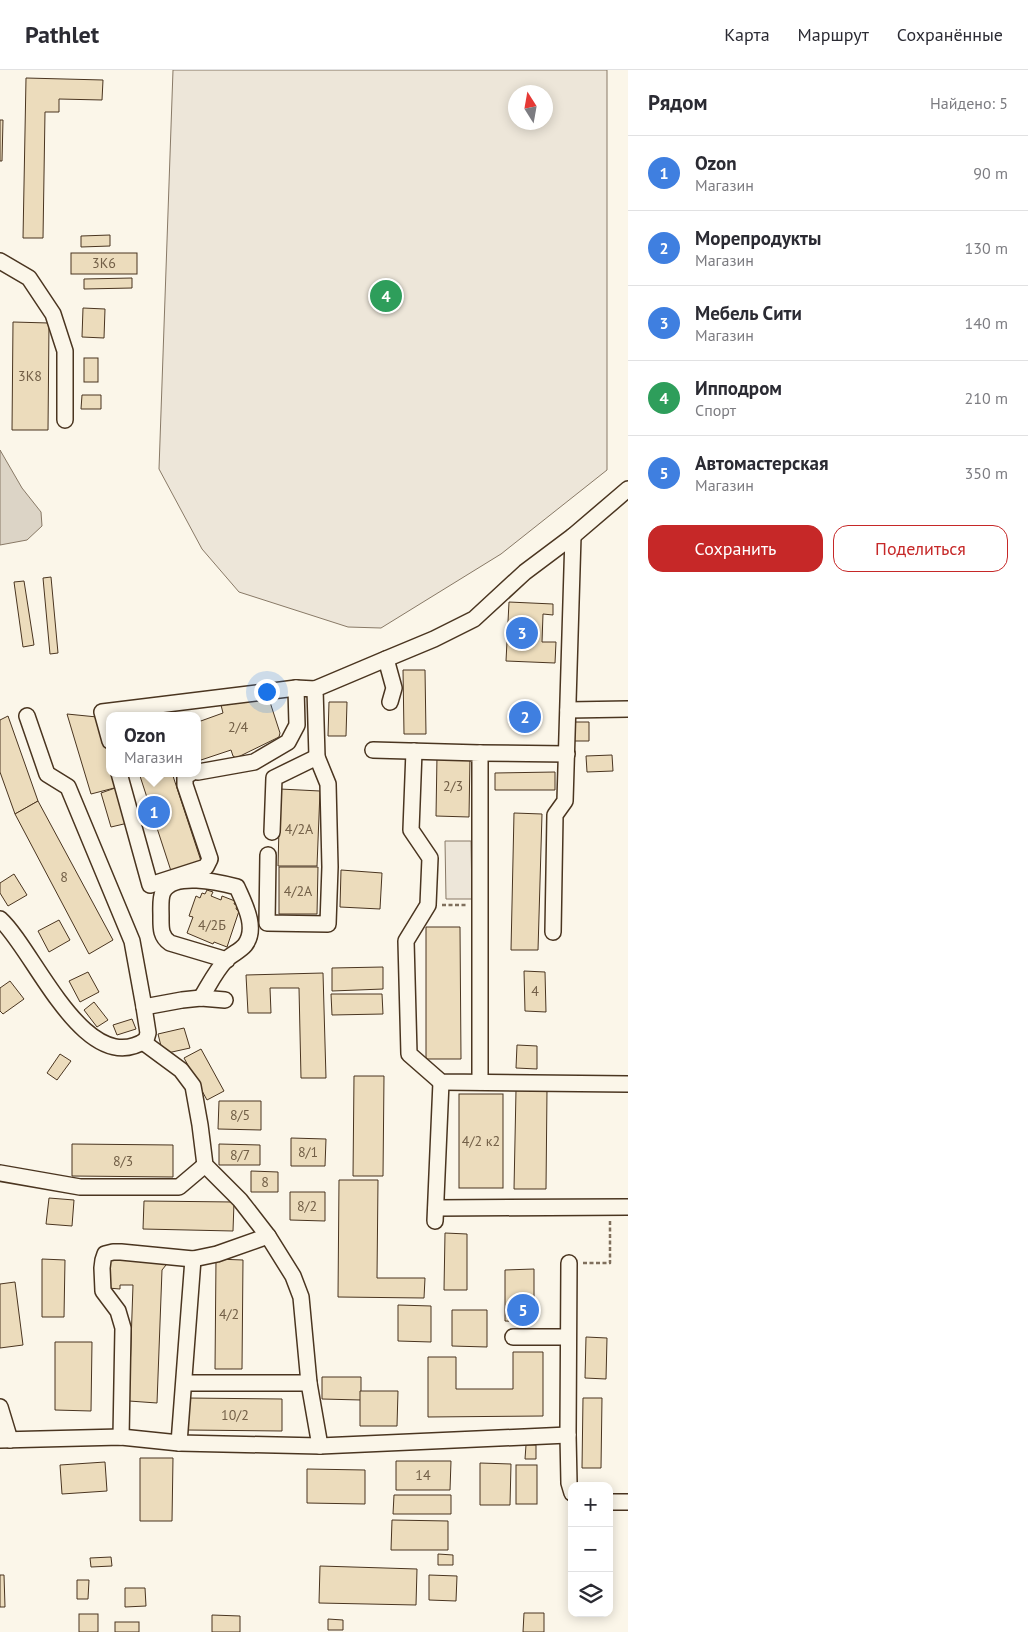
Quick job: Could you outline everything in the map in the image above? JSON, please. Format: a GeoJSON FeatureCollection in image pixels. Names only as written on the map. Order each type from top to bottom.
{"type":"FeatureCollection","features":[{"type":"Feature","properties":{"kind":"street"},"geometry":{"type":"LineString","coordinates":[[0,261],[29,278],[53,314],[65,351],[65,420]]}},
{"type":"Feature","properties":{"kind":"street"},"geometry":{"type":"LineString","coordinates":[[106,726],[102,712],[296,688],[315,689],[434,639],[474,619],[525,572],[573,536],[628,489]]}},
{"type":"Feature","properties":{"kind":"street"},"geometry":{"type":"LineString","coordinates":[[553,932],[555,815],[565,801],[573,536]]}},
{"type":"Feature","properties":{"kind":"street"},"geometry":{"type":"LineString","coordinates":[[386,659],[394,688],[390,702]]}},
{"type":"Feature","properties":{"kind":"street"},"geometry":{"type":"LineString","coordinates":[[201,771],[254,762],[288,742],[298,725],[296,688]]}},
{"type":"Feature","properties":{"kind":"street"},"geometry":{"type":"LineString","coordinates":[[268,855],[267,923],[328,924],[330,867],[328,784],[316,757],[315,689]]}},
{"type":"Feature","properties":{"kind":"street"},"geometry":{"type":"LineString","coordinates":[[568,710],[628,710]]}},
{"type":"Feature","properties":{"kind":"street"},"geometry":{"type":"LineString","coordinates":[[0,919],[72,1018],[92,1037],[112,1048],[137,1046],[146,1040],[148,1033],[132,941],[68,787],[48,774],[27,716]]}},
{"type":"Feature","properties":{"kind":"street"},"geometry":{"type":"LineString","coordinates":[[373,750],[567,754]]}},
{"type":"Feature","properties":{"kind":"street"},"geometry":{"type":"LineString","coordinates":[[414,752],[411,830],[430,858],[428,905],[406,941],[409,1054],[441,1082],[628,1084]]}},
{"type":"Feature","properties":{"kind":"street"},"geometry":{"type":"LineString","coordinates":[[480,753],[480,1082]]}},
{"type":"Feature","properties":{"kind":"street"},"geometry":{"type":"LineString","coordinates":[[272,832],[274,778],[316,757]]}},
{"type":"Feature","properties":{"kind":"street"},"geometry":{"type":"LineString","coordinates":[[120,777],[150,886],[206,867],[210,859],[185,785],[185,777]]}},
{"type":"Feature","properties":{"kind":"street"},"geometry":{"type":"LineString","coordinates":[[201,998],[226,960],[245,944],[250,928],[247,910],[237,887],[220,883],[179,880],[168,885],[162,894],[161,932],[164,939],[170,944],[226,960]]}},
{"type":"Feature","properties":{"kind":"street"},"geometry":{"type":"LineString","coordinates":[[144,1007],[201,998],[225,1000]]}},
{"type":"Feature","properties":{"kind":"street"},"geometry":{"type":"LineString","coordinates":[[143,1042],[181,1070],[193,1086],[205,1165],[240,1200],[268,1236],[293,1276],[301,1297],[309,1383],[320,1446]]}},
{"type":"Feature","properties":{"kind":"street"},"geometry":{"type":"LineString","coordinates":[[441,1082],[435,1214],[628,1207]]}},
{"type":"Feature","properties":{"kind":"street"},"geometry":{"type":"LineString","coordinates":[[0,1173],[80,1187],[179,1187],[205,1165]]}},
{"type":"Feature","properties":{"kind":"street"},"geometry":{"type":"LineString","coordinates":[[121,1437],[124,1328],[118,1311],[103,1291],[103,1260],[105,1254],[113,1252],[193,1259],[217,1254],[268,1236]]}},
{"type":"Feature","properties":{"kind":"street"},"geometry":{"type":"LineString","coordinates":[[179,1443],[193,1259]]}},
{"type":"Feature","properties":{"kind":"street"},"geometry":{"type":"LineString","coordinates":[[569,1263],[569,1482]]}},
{"type":"Feature","properties":{"kind":"street"},"geometry":{"type":"LineString","coordinates":[[512,1337],[568,1337]]}},
{"type":"Feature","properties":{"kind":"street"},"geometry":{"type":"LineString","coordinates":[[185,1382],[309,1383]]}},
{"type":"Feature","properties":{"kind":"street"},"geometry":{"type":"LineString","coordinates":[[0,1407],[5,1440],[121,1437],[179,1443],[320,1446],[568,1435]]}},
{"type":"Feature","properties":{"kind":"street"},"geometry":{"type":"LineString","coordinates":[[613,1502],[628,1502]]}},
{"type":"Feature","properties":{"kind":"path"},"geometry":{"type":"LineString","coordinates":[[428,905],[480,904]]}},
{"type":"Feature","properties":{"kind":"path"},"geometry":{"type":"LineString","coordinates":[[569,1263],[610,1263],[610,1208]]}},
{"type":"Feature","properties":{"kind":"shaded area"},"geometry":{"type":"Polygon","coordinates":[[[173,70],[607,70],[607,470],[501,554],[381,628],[348,627],[239,592],[202,549],[159,469],[173,70]]]}},
{"type":"Feature","properties":{"kind":"shaded area"},"geometry":{"type":"Polygon","coordinates":[[[0,450],[22,488],[41,512],[42,526],[27,540],[0,545],[0,450]]]}},
{"type":"Feature","properties":{"kind":"shaded area"},"geometry":{"type":"Polygon","coordinates":[[[445,841],[471,841],[472,899],[446,899],[445,841]]]}},
{"type":"Feature","properties":{"kind":"building"},"geometry":{"type":"Polygon","coordinates":[[[26,78],[103,80],[102,100],[59,99],[59,112],[45,112],[43,238],[23,238],[26,78]]]}},
{"type":"Feature","properties":{"kind":"building"},"geometry":{"type":"Polygon","coordinates":[[[0,120],[3,120],[2,161],[0,161],[0,120]]]}},
{"type":"Feature","properties":{"kind":"building"},"geometry":{"type":"Polygon","coordinates":[[[110,235],[110,246],[81,247],[81,236],[110,235]]]}},
{"type":"Feature","properties":{"kind":"building"},"geometry":{"type":"Polygon","coordinates":[[[71,253],[137,253],[137,274],[71,274],[71,253]]]}},
{"type":"Feature","properties":{"kind":"building"},"geometry":{"type":"Polygon","coordinates":[[[132,278],[132,288],[84,289],[84,279],[132,278]]]}},
{"type":"Feature","properties":{"kind":"building"},"geometry":{"type":"Polygon","coordinates":[[[83,308],[105,309],[104,338],[82,337],[83,308]]]}},
{"type":"Feature","properties":{"kind":"building"},"geometry":{"type":"Polygon","coordinates":[[[13,322],[49,323],[48,430],[12,430],[13,322]]]}},
{"type":"Feature","properties":{"kind":"building"},"geometry":{"type":"Polygon","coordinates":[[[84,358],[98,358],[98,382],[84,382],[84,358]]]}},
{"type":"Feature","properties":{"kind":"building"},"geometry":{"type":"Polygon","coordinates":[[[82,395],[101,395],[101,409],[81,409],[82,395]]]}},
{"type":"Feature","properties":{"kind":"building"},"geometry":{"type":"Polygon","coordinates":[[[51,577],[58,653],[50,654],[43,578],[51,577]]]}},
{"type":"Feature","properties":{"kind":"building"},"geometry":{"type":"Polygon","coordinates":[[[24,581],[34,645],[23,647],[14,582],[24,581]]]}},
{"type":"Feature","properties":{"kind":"building"},"geometry":{"type":"Polygon","coordinates":[[[509,602],[553,604],[553,615],[543,614],[542,642],[556,642],[555,663],[506,661],[509,602]]]}},
{"type":"Feature","properties":{"kind":"building"},"geometry":{"type":"Polygon","coordinates":[[[403,670],[425,670],[426,734],[404,734],[403,670]]]}},
{"type":"Feature","properties":{"kind":"building"},"geometry":{"type":"Polygon","coordinates":[[[269,699],[280,733],[279,737],[236,758],[231,750],[201,760],[201,721],[223,713],[221,705],[269,699]]]}},
{"type":"Feature","properties":{"kind":"building"},"geometry":{"type":"Polygon","coordinates":[[[329,702],[347,702],[346,736],[328,736],[329,702]]]}},
{"type":"Feature","properties":{"kind":"building"},"geometry":{"type":"Polygon","coordinates":[[[67,714],[97,717],[106,747],[106,777],[115,777],[118,787],[91,794],[67,714]]]}},
{"type":"Feature","properties":{"kind":"building"},"geometry":{"type":"Polygon","coordinates":[[[8,716],[38,801],[15,814],[0,772],[0,720],[8,716]]]}},
{"type":"Feature","properties":{"kind":"building"},"geometry":{"type":"Polygon","coordinates":[[[572,722],[589,722],[589,741],[573,741],[572,722]]]}},
{"type":"Feature","properties":{"kind":"building"},"geometry":{"type":"Polygon","coordinates":[[[612,755],[613,771],[587,772],[586,756],[612,755]]]}},
{"type":"Feature","properties":{"kind":"building"},"geometry":{"type":"Polygon","coordinates":[[[437,756],[470,757],[469,817],[436,816],[437,756]]]}},
{"type":"Feature","properties":{"kind":"building"},"geometry":{"type":"Polygon","coordinates":[[[555,772],[555,790],[495,790],[495,773],[555,772]]]}},
{"type":"Feature","properties":{"kind":"building"},"geometry":{"type":"Polygon","coordinates":[[[140,777],[173,777],[202,864],[172,874],[140,777]]]}},
{"type":"Feature","properties":{"kind":"building"},"geometry":{"type":"Polygon","coordinates":[[[118,787],[128,823],[111,827],[101,793],[118,787]]]}},
{"type":"Feature","properties":{"kind":"building"},"geometry":{"type":"Polygon","coordinates":[[[280,789],[320,791],[317,866],[278,866],[280,789]]]}},
{"type":"Feature","properties":{"kind":"building"},"geometry":{"type":"Polygon","coordinates":[[[38,801],[113,940],[89,954],[15,814],[38,801]]]}},
{"type":"Feature","properties":{"kind":"building"},"geometry":{"type":"Polygon","coordinates":[[[514,813],[542,814],[538,950],[511,950],[514,813]]]}},
{"type":"Feature","properties":{"kind":"building"},"geometry":{"type":"Polygon","coordinates":[[[279,867],[318,867],[317,914],[279,914],[279,867]]]}},
{"type":"Feature","properties":{"kind":"building"},"geometry":{"type":"Polygon","coordinates":[[[341,870],[382,873],[380,909],[340,907],[341,870]]]}},
{"type":"Feature","properties":{"kind":"building"},"geometry":{"type":"Polygon","coordinates":[[[14,874],[27,895],[8,906],[0,893],[0,883],[14,874]]]}},
{"type":"Feature","properties":{"kind":"building"},"geometry":{"type":"Polygon","coordinates":[[[207,890],[213,892],[211,896],[221,900],[222,896],[235,901],[234,904],[237,905],[236,909],[239,911],[227,947],[214,942],[213,944],[187,933],[193,917],[189,916],[196,896],[200,898],[202,893],[205,894],[207,890]]]}},
{"type":"Feature","properties":{"kind":"building"},"geometry":{"type":"Polygon","coordinates":[[[59,920],[70,940],[49,952],[38,931],[59,920]]]}},
{"type":"Feature","properties":{"kind":"building"},"geometry":{"type":"Polygon","coordinates":[[[426,927],[460,927],[461,1059],[426,1059],[426,927]]]}},
{"type":"Feature","properties":{"kind":"building"},"geometry":{"type":"Polygon","coordinates":[[[383,967],[383,989],[332,991],[332,968],[383,967]]]}},
{"type":"Feature","properties":{"kind":"building"},"geometry":{"type":"Polygon","coordinates":[[[524,971],[545,972],[546,1012],[525,1011],[524,971]]]}},
{"type":"Feature","properties":{"kind":"building"},"geometry":{"type":"Polygon","coordinates":[[[88,972],[99,992],[80,1002],[69,981],[88,972]]]}},
{"type":"Feature","properties":{"kind":"building"},"geometry":{"type":"Polygon","coordinates":[[[323,973],[326,1078],[301,1078],[299,988],[270,988],[271,1013],[248,1013],[246,975],[323,973]]]}},
{"type":"Feature","properties":{"kind":"building"},"geometry":{"type":"Polygon","coordinates":[[[10,981],[24,999],[3,1014],[0,1011],[0,988],[10,981]]]}},
{"type":"Feature","properties":{"kind":"building"},"geometry":{"type":"Polygon","coordinates":[[[331,994],[382,994],[383,1014],[332,1015],[331,994]]]}},
{"type":"Feature","properties":{"kind":"building"},"geometry":{"type":"Polygon","coordinates":[[[94,1002],[108,1020],[97,1027],[84,1010],[94,1002]]]}},
{"type":"Feature","properties":{"kind":"building"},"geometry":{"type":"Polygon","coordinates":[[[132,1019],[136,1029],[117,1035],[113,1025],[132,1019]]]}},
{"type":"Feature","properties":{"kind":"building"},"geometry":{"type":"Polygon","coordinates":[[[184,1028],[190,1048],[163,1054],[158,1034],[184,1028]]]}},
{"type":"Feature","properties":{"kind":"building"},"geometry":{"type":"Polygon","coordinates":[[[517,1045],[537,1046],[537,1069],[516,1068],[517,1045]]]}},
{"type":"Feature","properties":{"kind":"building"},"geometry":{"type":"Polygon","coordinates":[[[201,1049],[224,1091],[207,1100],[184,1058],[201,1049]]]}},
{"type":"Feature","properties":{"kind":"building"},"geometry":{"type":"Polygon","coordinates":[[[60,1054],[71,1061],[57,1080],[47,1073],[60,1054]]]}},
{"type":"Feature","properties":{"kind":"building"},"geometry":{"type":"Polygon","coordinates":[[[354,1076],[384,1076],[383,1176],[353,1176],[354,1076]]]}},
{"type":"Feature","properties":{"kind":"building"},"geometry":{"type":"Polygon","coordinates":[[[516,1090],[547,1090],[546,1189],[514,1189],[516,1090]]]}},
{"type":"Feature","properties":{"kind":"building"},"geometry":{"type":"Polygon","coordinates":[[[459,1094],[503,1094],[503,1188],[459,1188],[459,1094]]]}},
{"type":"Feature","properties":{"kind":"building"},"geometry":{"type":"Polygon","coordinates":[[[219,1101],[261,1101],[261,1130],[218,1129],[219,1101]]]}},
{"type":"Feature","properties":{"kind":"building"},"geometry":{"type":"Polygon","coordinates":[[[291,1138],[326,1139],[325,1166],[291,1166],[291,1138]]]}},
{"type":"Feature","properties":{"kind":"building"},"geometry":{"type":"Polygon","coordinates":[[[72,1144],[173,1145],[173,1177],[72,1176],[72,1144]]]}},
{"type":"Feature","properties":{"kind":"building"},"geometry":{"type":"Polygon","coordinates":[[[219,1144],[260,1145],[260,1165],[219,1165],[219,1144]]]}},
{"type":"Feature","properties":{"kind":"building"},"geometry":{"type":"Polygon","coordinates":[[[251,1171],[278,1172],[278,1192],[251,1192],[251,1171]]]}},
{"type":"Feature","properties":{"kind":"building"},"geometry":{"type":"Polygon","coordinates":[[[339,1180],[378,1180],[377,1278],[425,1278],[424,1298],[338,1297],[339,1180]]]}},
{"type":"Feature","properties":{"kind":"building"},"geometry":{"type":"Polygon","coordinates":[[[290,1192],[325,1192],[325,1221],[290,1220],[290,1192]]]}},
{"type":"Feature","properties":{"kind":"building"},"geometry":{"type":"Polygon","coordinates":[[[49,1198],[74,1200],[72,1226],[46,1224],[49,1198]]]}},
{"type":"Feature","properties":{"kind":"building"},"geometry":{"type":"Polygon","coordinates":[[[144,1201],[234,1202],[233,1231],[143,1229],[144,1201]]]}},
{"type":"Feature","properties":{"kind":"building"},"geometry":{"type":"Polygon","coordinates":[[[445,1233],[467,1234],[467,1290],[444,1290],[445,1233]]]}},
{"type":"Feature","properties":{"kind":"building"},"geometry":{"type":"Polygon","coordinates":[[[109,1257],[165,1261],[166,1265],[162,1270],[157,1403],[129,1401],[133,1285],[120,1285],[120,1289],[108,1288],[109,1257]]]}},
{"type":"Feature","properties":{"kind":"building"},"geometry":{"type":"Polygon","coordinates":[[[42,1259],[65,1260],[64,1317],[42,1317],[42,1259]]]}},
{"type":"Feature","properties":{"kind":"building"},"geometry":{"type":"Polygon","coordinates":[[[216,1259],[243,1260],[242,1369],[215,1369],[216,1259]]]}},
{"type":"Feature","properties":{"kind":"building"},"geometry":{"type":"Polygon","coordinates":[[[534,1269],[534,1322],[505,1321],[505,1270],[534,1269]]]}},
{"type":"Feature","properties":{"kind":"building"},"geometry":{"type":"Polygon","coordinates":[[[15,1282],[23,1345],[0,1348],[0,1284],[15,1282]]]}},
{"type":"Feature","properties":{"kind":"building"},"geometry":{"type":"Polygon","coordinates":[[[398,1305],[431,1306],[431,1342],[398,1341],[398,1305]]]}},
{"type":"Feature","properties":{"kind":"building"},"geometry":{"type":"Polygon","coordinates":[[[452,1310],[487,1310],[487,1347],[452,1346],[452,1310]]]}},
{"type":"Feature","properties":{"kind":"building"},"geometry":{"type":"Polygon","coordinates":[[[586,1337],[607,1338],[606,1379],[585,1378],[586,1337]]]}},
{"type":"Feature","properties":{"kind":"building"},"geometry":{"type":"Polygon","coordinates":[[[55,1342],[92,1342],[91,1411],[55,1410],[55,1342]]]}},
{"type":"Feature","properties":{"kind":"building"},"geometry":{"type":"Polygon","coordinates":[[[513,1352],[543,1352],[543,1416],[428,1417],[428,1357],[456,1357],[456,1389],[513,1389],[513,1352]]]}},
{"type":"Feature","properties":{"kind":"building"},"geometry":{"type":"Polygon","coordinates":[[[322,1377],[361,1377],[361,1400],[322,1399],[322,1377]]]}},
{"type":"Feature","properties":{"kind":"building"},"geometry":{"type":"Polygon","coordinates":[[[360,1391],[398,1391],[397,1426],[360,1426],[360,1391]]]}},
{"type":"Feature","properties":{"kind":"building"},"geometry":{"type":"Polygon","coordinates":[[[187,1398],[282,1399],[282,1431],[187,1430],[187,1398]]]}},
{"type":"Feature","properties":{"kind":"building"},"geometry":{"type":"Polygon","coordinates":[[[583,1398],[602,1398],[601,1468],[582,1468],[583,1398]]]}},
{"type":"Feature","properties":{"kind":"building"},"geometry":{"type":"Polygon","coordinates":[[[526,1445],[536,1445],[536,1459],[525,1459],[526,1445]]]}},
{"type":"Feature","properties":{"kind":"building"},"geometry":{"type":"Polygon","coordinates":[[[140,1458],[173,1458],[172,1521],[140,1521],[140,1458]]]}},
{"type":"Feature","properties":{"kind":"building"},"geometry":{"type":"Polygon","coordinates":[[[396,1461],[451,1461],[450,1490],[396,1490],[396,1461]]]}},
{"type":"Feature","properties":{"kind":"building"},"geometry":{"type":"Polygon","coordinates":[[[105,1462],[107,1491],[62,1494],[60,1465],[105,1462]]]}},
{"type":"Feature","properties":{"kind":"building"},"geometry":{"type":"Polygon","coordinates":[[[480,1463],[511,1464],[510,1505],[480,1505],[480,1463]]]}},
{"type":"Feature","properties":{"kind":"building"},"geometry":{"type":"Polygon","coordinates":[[[516,1465],[537,1465],[537,1504],[516,1504],[516,1465]]]}},
{"type":"Feature","properties":{"kind":"building"},"geometry":{"type":"Polygon","coordinates":[[[307,1469],[365,1470],[365,1504],[307,1503],[307,1469]]]}},
{"type":"Feature","properties":{"kind":"building"},"geometry":{"type":"Polygon","coordinates":[[[394,1495],[451,1495],[451,1514],[393,1514],[394,1495]]]}},
{"type":"Feature","properties":{"kind":"building"},"geometry":{"type":"Polygon","coordinates":[[[392,1520],[448,1521],[448,1550],[391,1550],[392,1520]]]}},
{"type":"Feature","properties":{"kind":"building"},"geometry":{"type":"Polygon","coordinates":[[[438,1554],[453,1555],[453,1565],[438,1565],[438,1554]]]}},
{"type":"Feature","properties":{"kind":"building"},"geometry":{"type":"Polygon","coordinates":[[[111,1557],[112,1566],[91,1567],[90,1558],[111,1557]]]}},
{"type":"Feature","properties":{"kind":"building"},"geometry":{"type":"Polygon","coordinates":[[[320,1566],[417,1569],[416,1605],[319,1603],[320,1566]]]}},
{"type":"Feature","properties":{"kind":"building"},"geometry":{"type":"Polygon","coordinates":[[[0,1575],[4,1575],[5,1607],[0,1607],[0,1575]]]}},
{"type":"Feature","properties":{"kind":"building"},"geometry":{"type":"Polygon","coordinates":[[[429,1575],[457,1576],[456,1601],[429,1600],[429,1575]]]}},
{"type":"Feature","properties":{"kind":"building"},"geometry":{"type":"Polygon","coordinates":[[[77,1580],[89,1580],[88,1599],[77,1599],[77,1580]]]}},
{"type":"Feature","properties":{"kind":"building"},"geometry":{"type":"Polygon","coordinates":[[[125,1588],[145,1588],[146,1606],[125,1607],[125,1588]]]}},
{"type":"Feature","properties":{"kind":"building"},"geometry":{"type":"Polygon","coordinates":[[[524,1613],[544,1613],[544,1632],[523,1632],[524,1613]]]}},
{"type":"Feature","properties":{"kind":"building"},"geometry":{"type":"Polygon","coordinates":[[[79,1614],[98,1614],[98,1632],[79,1632],[79,1614]]]}},
{"type":"Feature","properties":{"kind":"building"},"geometry":{"type":"Polygon","coordinates":[[[212,1615],[240,1616],[240,1632],[212,1632],[212,1615]]]}},
{"type":"Feature","properties":{"kind":"building"},"geometry":{"type":"Polygon","coordinates":[[[328,1619],[343,1620],[343,1630],[328,1630],[328,1619]]]}},
{"type":"Feature","properties":{"kind":"building"},"geometry":{"type":"Polygon","coordinates":[[[115,1622],[139,1622],[139,1632],[115,1632],[115,1622]]]}},
{"type":"Feature","properties":{"kind":"place","name":"Ипподром"},"geometry":{"type":"Point","coordinates":[386,296]}},
{"type":"Feature","properties":{"kind":"place","name":"Мебель Сити"},"geometry":{"type":"Point","coordinates":[522,633]}},
{"type":"Feature","properties":{"kind":"place","name":"Морепродукты"},"geometry":{"type":"Point","coordinates":[525,717]}},
{"type":"Feature","properties":{"kind":"place","name":"Ozon"},"geometry":{"type":"Point","coordinates":[154,812]}},
{"type":"Feature","properties":{"kind":"place","name":"Автомастерская"},"geometry":{"type":"Point","coordinates":[523,1310]}}]}
